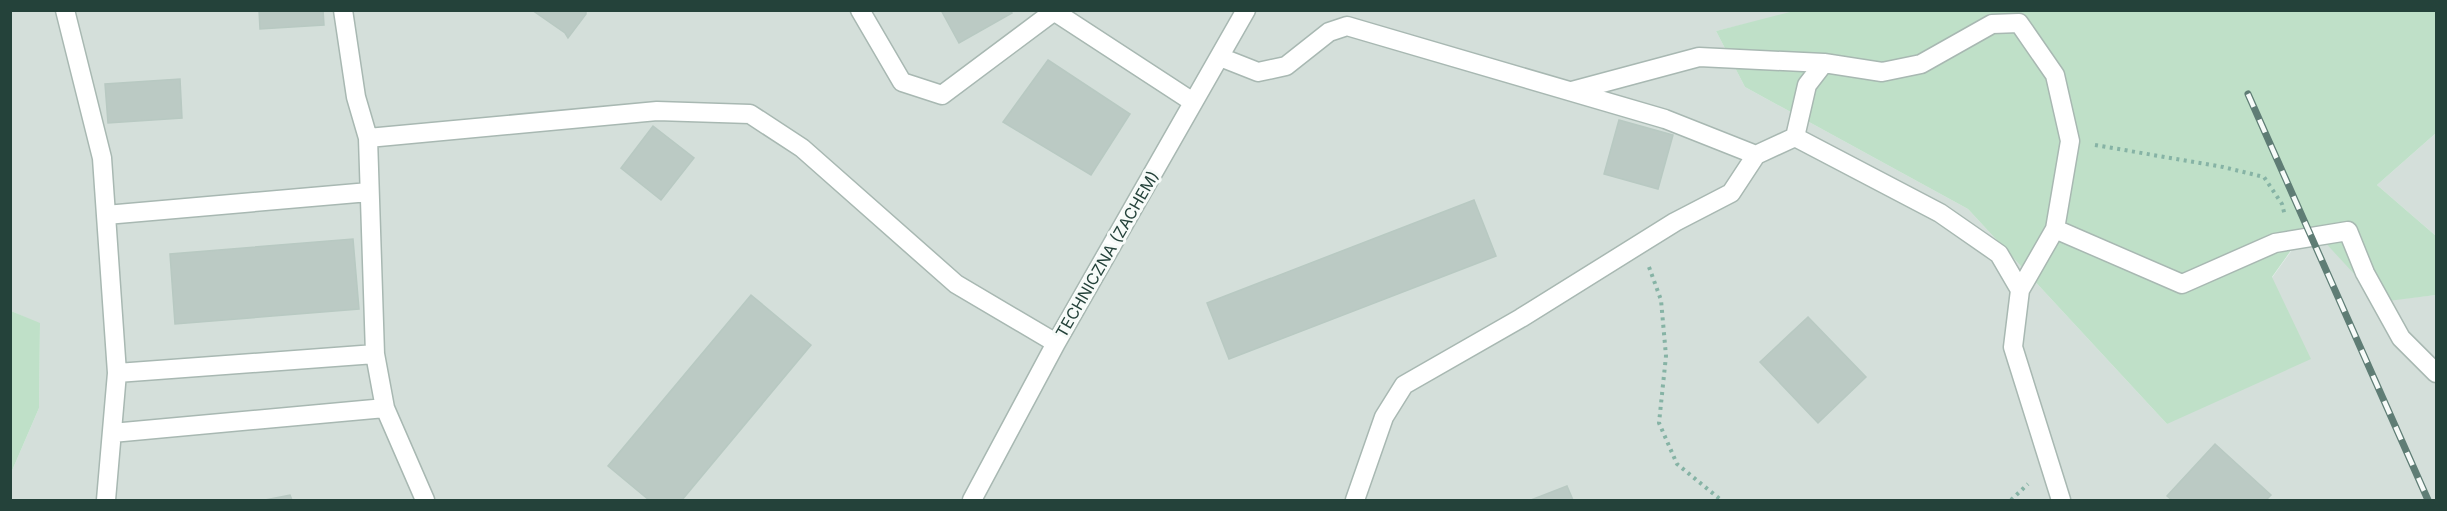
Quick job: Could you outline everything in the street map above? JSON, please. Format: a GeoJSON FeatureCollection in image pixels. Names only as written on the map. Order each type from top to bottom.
{"type":"FeatureCollection","features":[{"type":"Feature","properties":{"kind":"lane"},"geometry":{"type":"LineString","coordinates":[[65,10],[102,158],[117,373],[106,501]]}},
{"type":"Feature","properties":{"kind":"lane"},"geometry":{"type":"LineString","coordinates":[[343,10],[356,97],[368,138],[375,354],[385,408],[425,501]]}},
{"type":"Feature","properties":{"kind":"lane"},"geometry":{"type":"LineString","coordinates":[[860,10],[902,82],[942,95],[1053,11],[1193,102]]}},
{"type":"Feature","properties":{"kind":"lane","name":"TECHNICZNA (ZACHEM)"},"geometry":{"type":"LineString","coordinates":[[972,501],[1056,343],[1246,10]]}},
{"type":"Feature","properties":{"kind":"lane"},"geometry":{"type":"LineString","coordinates":[[1570,91],[1698,57],[1824,63],[1882,72],[1921,64],[1992,24],[2019,23],[2055,75],[2070,141],[2055,229],[2020,290],[2013,347],[2061,501]]}},
{"type":"Feature","properties":{"kind":"lane"},"geometry":{"type":"LineString","coordinates":[[1220,57],[1258,72],[1287,66],[1329,32],[1347,26],[1665,119],[1756,155]]}},
{"type":"Feature","properties":{"kind":"lane"},"geometry":{"type":"LineString","coordinates":[[1795,137],[1807,85],[1824,63]]}},
{"type":"Feature","properties":{"kind":"lane"},"geometry":{"type":"LineString","coordinates":[[368,138],[657,111],[750,114],[802,148],[956,284],[1056,343]]}},
{"type":"Feature","properties":{"kind":"lane"},"geometry":{"type":"LineString","coordinates":[[1355,501],[1384,417],[1404,385],[1521,318],[1675,222],[1731,193],[1756,155],[1795,137]]}},
{"type":"Feature","properties":{"kind":"lane"},"geometry":{"type":"LineString","coordinates":[[1795,137],[1940,213],[1999,254],[2020,290]]}},
{"type":"Feature","properties":{"kind":"lane"},"geometry":{"type":"LineString","coordinates":[[106,215],[369,192]]}},
{"type":"Feature","properties":{"kind":"lane"},"geometry":{"type":"LineString","coordinates":[[2055,229],[2182,284],[2276,243],[2348,231],[2365,273],[2401,338],[2436,373]]}},
{"type":"Feature","properties":{"kind":"lane"},"geometry":{"type":"LineString","coordinates":[[117,373],[375,354]]}},
{"type":"Feature","properties":{"kind":"lane"},"geometry":{"type":"LineString","coordinates":[[112,433],[385,408]]}},
{"type":"Feature","properties":{"kind":"path"},"geometry":{"type":"LineString","coordinates":[[2070,141],[2223,167],[2264,177],[2282,204],[2292,240]]}},
{"type":"Feature","properties":{"kind":"path"},"geometry":{"type":"LineString","coordinates":[[1641,243],[1661,300],[1666,356],[1659,423],[1677,464],[1721,501]]}},
{"type":"Feature","properties":{"kind":"shaded area"},"geometry":{"type":"Polygon","coordinates":[[[10,11],[1798,11],[1716,31],[1745,87],[1968,209],[2167,424],[2310,225],[2380,301],[2436,295],[2436,500],[11,500],[11,473],[39,408],[40,324],[11,311],[10,11]]]}},
{"type":"Feature","properties":{"kind":"shaded area"},"geometry":{"type":"Polygon","coordinates":[[[2436,133],[2436,236],[2377,185],[2436,133]]]}},
{"type":"Feature","properties":{"kind":"green space"},"geometry":{"type":"Polygon","coordinates":[[[1798,10],[2436,11],[2436,133],[2377,185],[2436,236],[2436,295],[2380,302],[2309,225],[2272,277],[2311,359],[2167,424],[1968,209],[1745,87],[1716,31],[1798,10]]]}},
{"type":"Feature","properties":{"kind":"green space"},"geometry":{"type":"Polygon","coordinates":[[[11,311],[40,323],[39,408],[11,473],[11,311]]]}},
{"type":"Feature","properties":{"kind":"building"},"geometry":{"type":"Polygon","coordinates":[[[259,10],[323,10],[324,25],[260,29],[259,10]]]}},
{"type":"Feature","properties":{"kind":"building"},"geometry":{"type":"Polygon","coordinates":[[[532,10],[586,10],[586,14],[568,38],[565,33],[532,10]]]}},
{"type":"Feature","properties":{"kind":"building"},"geometry":{"type":"Polygon","coordinates":[[[941,10],[1010,10],[1012,13],[959,43],[941,10]]]}},
{"type":"Feature","properties":{"kind":"building"},"geometry":{"type":"Polygon","coordinates":[[[1048,60],[1130,114],[1091,175],[1003,122],[1048,60]]]}},
{"type":"Feature","properties":{"kind":"building"},"geometry":{"type":"Polygon","coordinates":[[[180,79],[182,118],[108,123],[105,84],[180,79]]]}},
{"type":"Feature","properties":{"kind":"building"},"geometry":{"type":"Polygon","coordinates":[[[1619,120],[1673,135],[1658,189],[1604,174],[1619,120]]]}},
{"type":"Feature","properties":{"kind":"building"},"geometry":{"type":"Polygon","coordinates":[[[653,126],[694,158],[661,200],[621,168],[653,126]]]}},
{"type":"Feature","properties":{"kind":"building"},"geometry":{"type":"Polygon","coordinates":[[[1474,200],[1496,256],[1229,359],[1207,303],[1474,200]]]}},
{"type":"Feature","properties":{"kind":"building"},"geometry":{"type":"Polygon","coordinates":[[[353,239],[359,309],[175,324],[170,254],[353,239]]]}},
{"type":"Feature","properties":{"kind":"building"},"geometry":{"type":"Polygon","coordinates":[[[751,295],[811,345],[682,500],[649,500],[608,466],[751,295]]]}},
{"type":"Feature","properties":{"kind":"building"},"geometry":{"type":"Polygon","coordinates":[[[1808,317],[1866,377],[1818,423],[1760,362],[1808,317]]]}},
{"type":"Feature","properties":{"kind":"building"},"geometry":{"type":"Polygon","coordinates":[[[2215,444],[2271,495],[2266,500],[2172,500],[2167,496],[2215,444]]]}},
{"type":"Feature","properties":{"kind":"building"},"geometry":{"type":"Polygon","coordinates":[[[1567,486],[1573,500],[1531,500],[1567,486]]]}},
{"type":"Feature","properties":{"kind":"building"},"geometry":{"type":"Polygon","coordinates":[[[290,495],[292,500],[265,500],[290,495]]]}},
{"type":"Feature","properties":{"kind":"railway"},"geometry":{"type":"LineString","coordinates":[[2248,94],[2428,500]]}}]}
